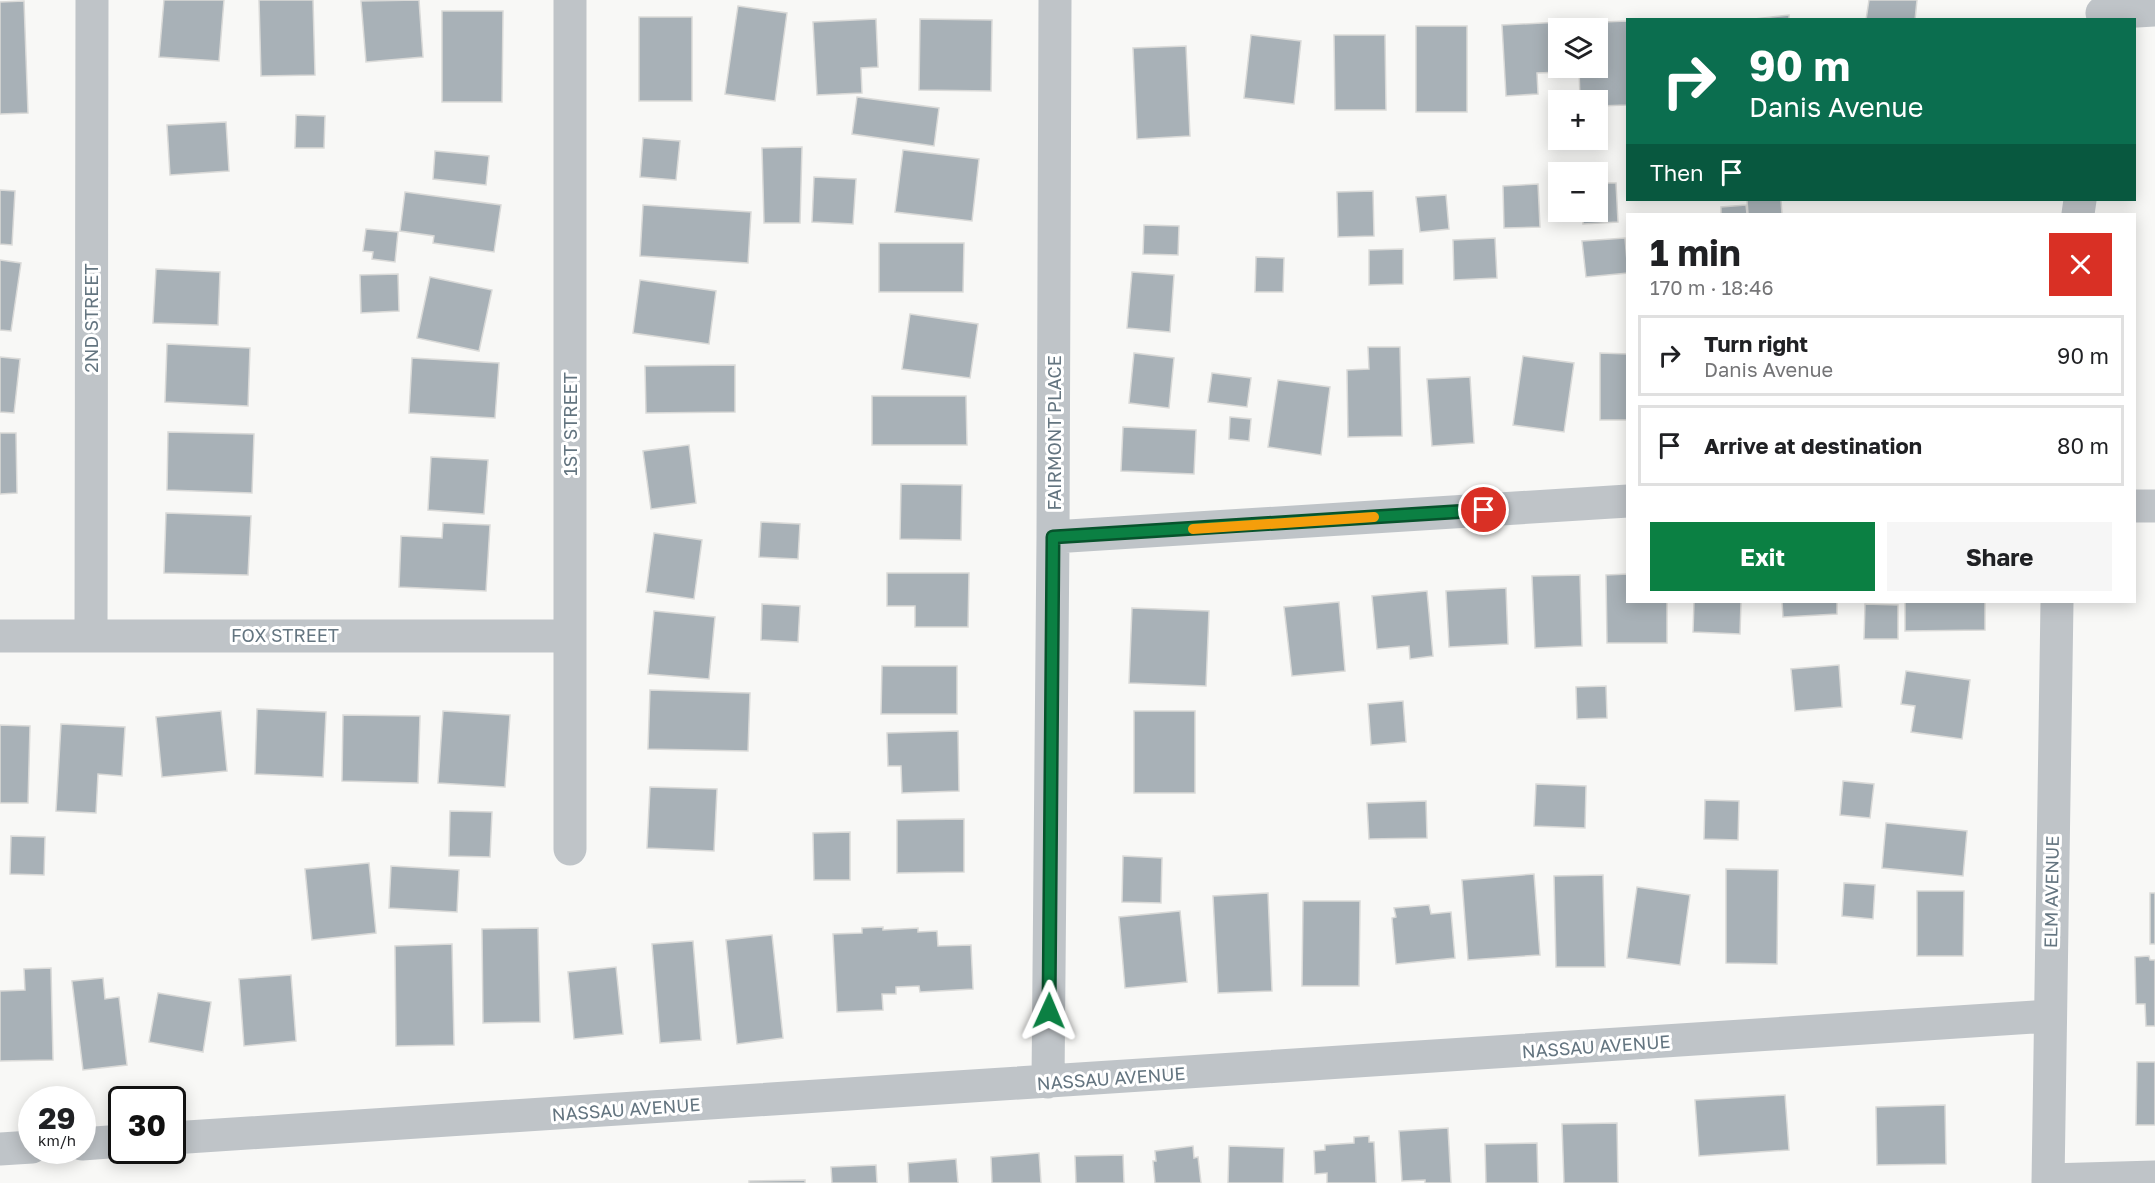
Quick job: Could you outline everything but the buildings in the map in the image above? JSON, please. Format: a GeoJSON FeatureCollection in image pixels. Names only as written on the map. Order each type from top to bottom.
{"type":"FeatureCollection","features":[{"type":"Feature","properties":{"kind":"street","name":"2ND STREET"},"geometry":{"type":"LineString","coordinates":[[91,635],[92,0]]}},
{"type":"Feature","properties":{"kind":"street","name":"1ST STREET"},"geometry":{"type":"LineString","coordinates":[[570,0],[570,849]]}},
{"type":"Feature","properties":{"kind":"street","name":"FAIRMONT PLACE"},"geometry":{"type":"LineString","coordinates":[[1048,1082],[1053,537],[1054,0]]}},
{"type":"Feature","properties":{"kind":"street"},"geometry":{"type":"LineString","coordinates":[[2102,11],[2155,10]]}},
{"type":"Feature","properties":{"kind":"street"},"geometry":{"type":"LineString","coordinates":[[1053,537],[1626,501]]}},
{"type":"Feature","properties":{"kind":"street"},"geometry":{"type":"LineString","coordinates":[[2136,506],[2155,506]]}},
{"type":"Feature","properties":{"kind":"street","name":"ELM AVENUE"},"geometry":{"type":"LineString","coordinates":[[2048,1181],[2057,603]]}},
{"type":"Feature","properties":{"kind":"street","name":"FOX STREET"},"geometry":{"type":"LineString","coordinates":[[0,636],[570,636]]}},
{"type":"Feature","properties":{"kind":"street","name":"NASSAU AVENUE"},"geometry":{"type":"LineString","coordinates":[[186,1137],[2049,1016]]}},
{"type":"Feature","properties":{"kind":"street"},"geometry":{"type":"LineString","coordinates":[[0,1149],[18,1148]]}},
{"type":"Feature","properties":{"kind":"street"},"geometry":{"type":"LineString","coordinates":[[2048,1181],[2155,1177]]}},
{"type":"Feature","properties":{"kind":"slow traffic"},"geometry":{"type":"LineString","coordinates":[[1193,529],[1374,517]]}},
{"type":"Feature","properties":{"kind":"route"},"geometry":{"type":"LineString","coordinates":[[1049,1011],[1053,537],[1484,510]]}}]}
